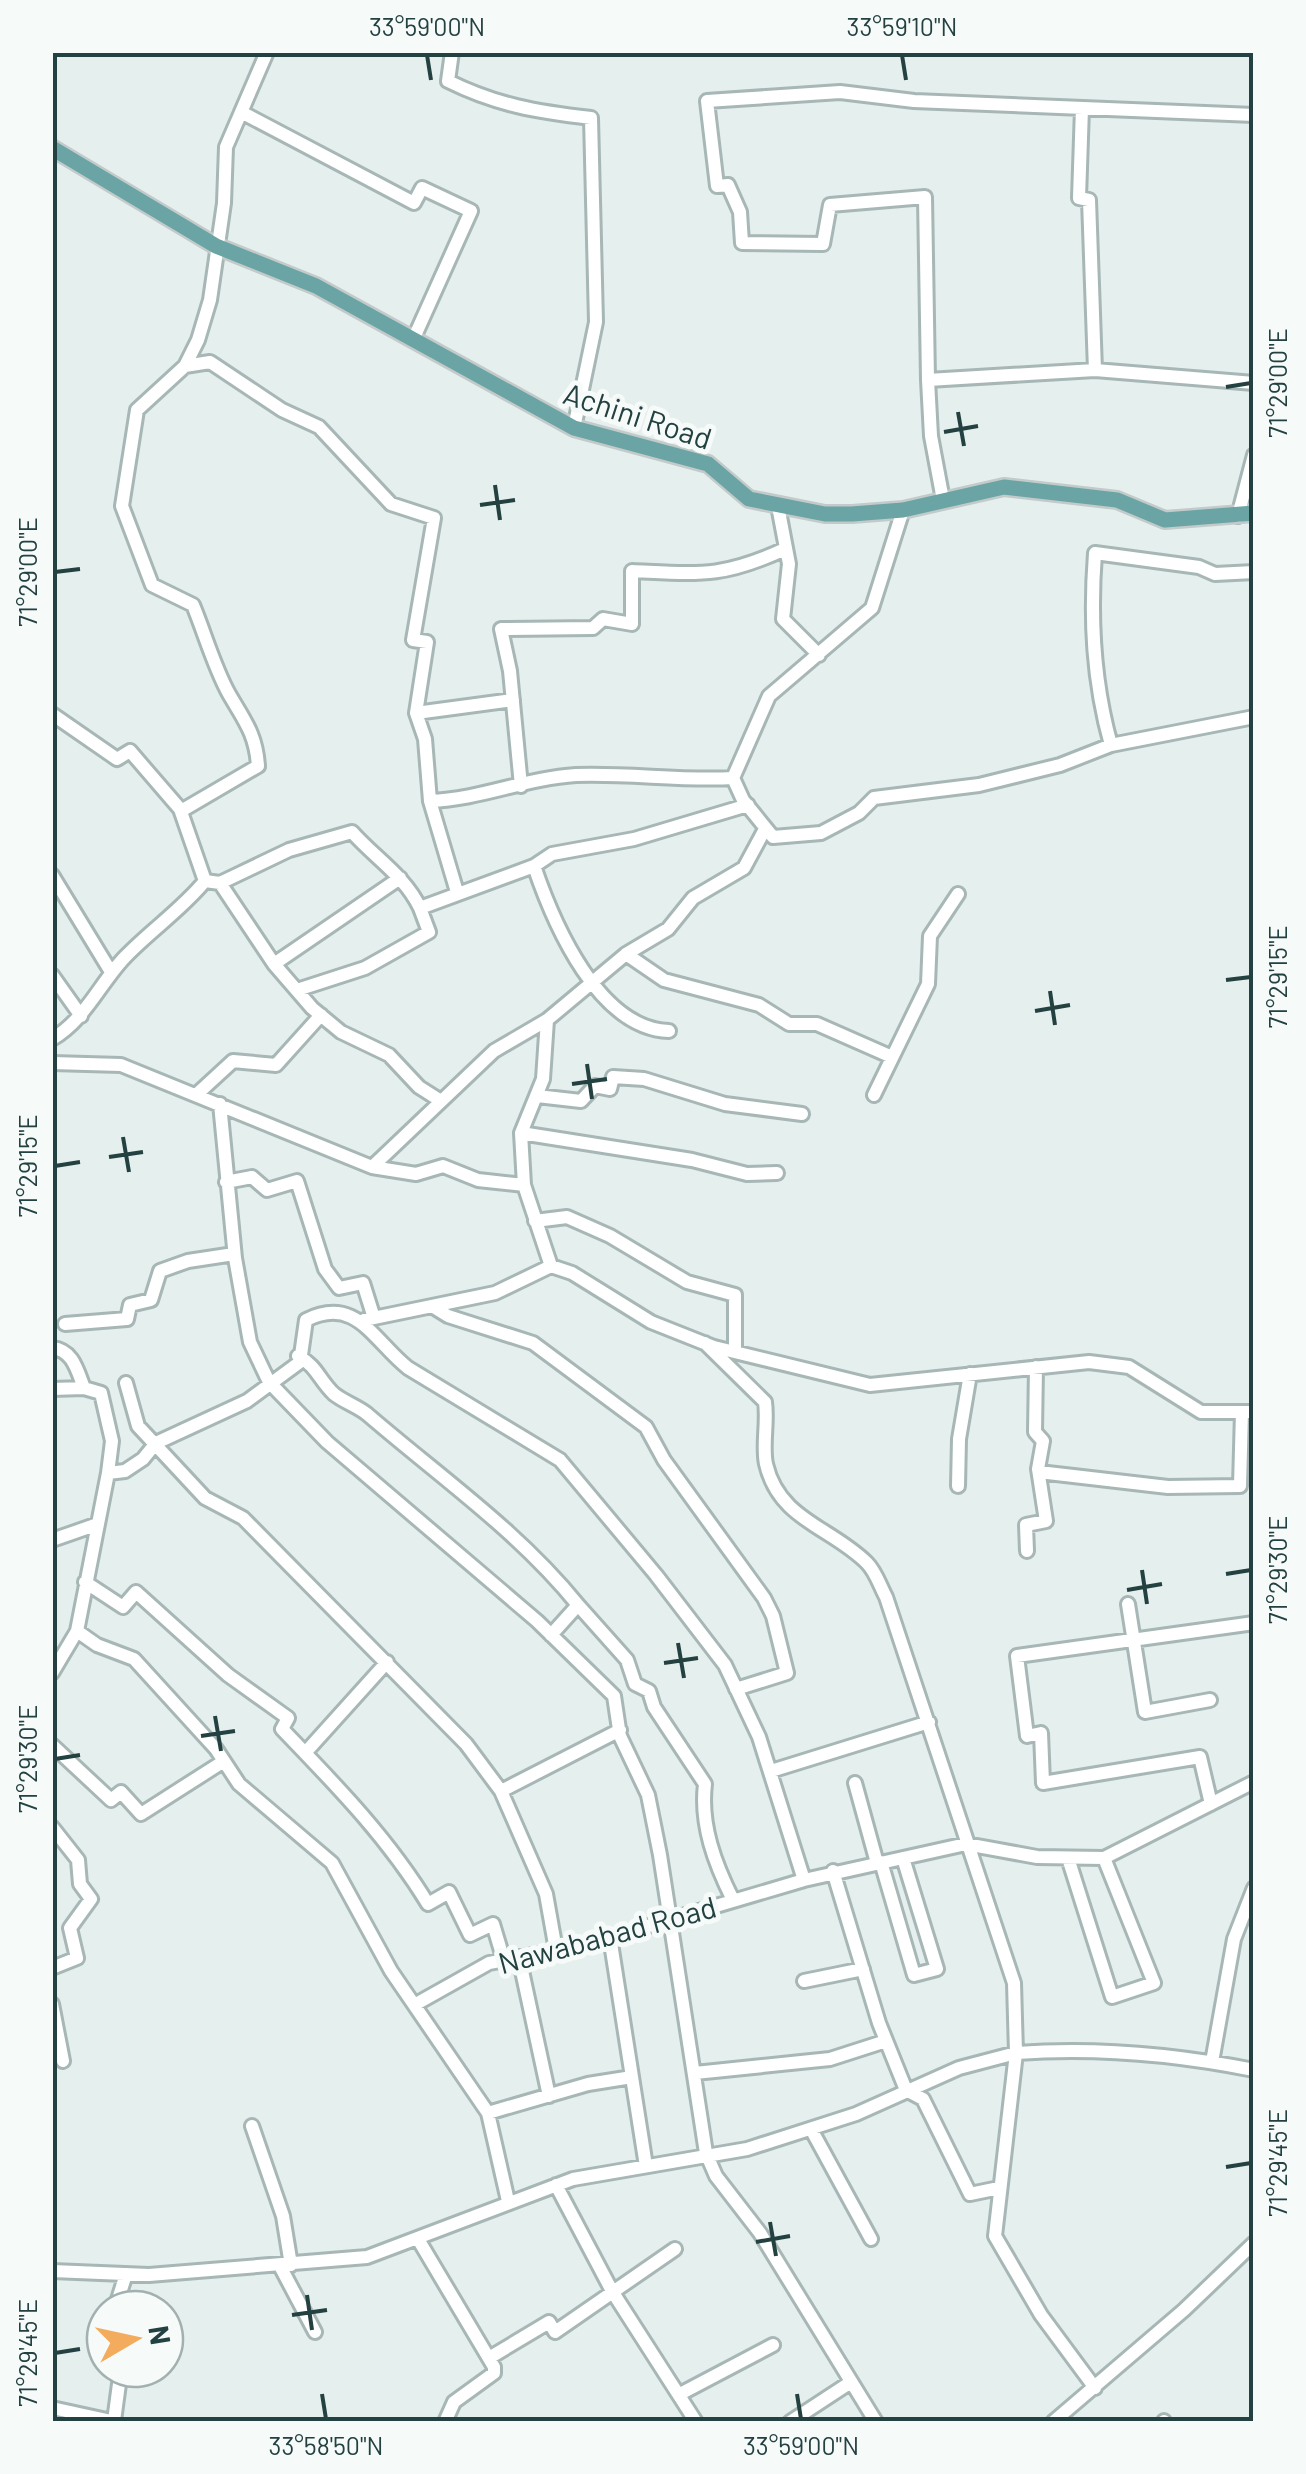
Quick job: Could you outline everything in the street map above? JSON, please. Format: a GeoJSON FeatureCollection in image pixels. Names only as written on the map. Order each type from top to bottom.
{"type":"FeatureCollection","features":[{"type":"Feature","properties":{"kind":"main road","name":"Achini Road"},"geometry":{"type":"LineString","coordinates":[[52,148],[216,246],[287,272],[574,428],[708,464],[739,494],[778,506],[826,514],[904,510],[1004,488],[1117,500],[1164,520],[1246,514]]}},
{"type":"Feature","properties":{"kind":"street"},"geometry":{"type":"LineString","coordinates":[[180,811],[258,766],[250,722],[228,693],[193,605],[152,585],[122,506],[137,410],[185,366],[198,340],[210,300],[224,203],[226,147],[268,52]]}},
{"type":"Feature","properties":{"kind":"street"},"geometry":{"type":"LineString","coordinates":[[452,52],[448,81],[487,101],[520,110],[591,118],[596,322],[574,428]]}},
{"type":"Feature","properties":{"kind":"street"},"geometry":{"type":"LineString","coordinates":[[944,500],[931,436],[925,197],[830,205],[822,244],[742,242],[740,212],[728,185],[717,186],[706,102],[840,92],[914,101],[1254,115]]}},
{"type":"Feature","properties":{"kind":"street"},"geometry":{"type":"LineString","coordinates":[[1082,108],[1078,198],[1089,200],[1095,370]]}},
{"type":"Feature","properties":{"kind":"street"},"geometry":{"type":"LineString","coordinates":[[242,112],[414,203],[422,188],[471,211],[412,340]]}},
{"type":"Feature","properties":{"kind":"street"},"geometry":{"type":"LineString","coordinates":[[185,366],[210,362],[282,410],[320,427],[392,504],[434,518],[412,640],[427,642],[416,712],[425,739],[430,800],[457,892]]}},
{"type":"Feature","properties":{"kind":"street"},"geometry":{"type":"LineString","coordinates":[[928,380],[1095,370],[1254,383]]}},
{"type":"Feature","properties":{"kind":"street"},"geometry":{"type":"LineString","coordinates":[[1246,514],[1254,455]]}},
{"type":"Feature","properties":{"kind":"street"},"geometry":{"type":"LineString","coordinates":[[778,506],[788,599],[783,619],[819,655]]}},
{"type":"Feature","properties":{"kind":"street"},"geometry":{"type":"LineString","coordinates":[[734,778],[769,696],[872,608],[904,510]]}},
{"type":"Feature","properties":{"kind":"street"},"geometry":{"type":"LineString","coordinates":[[521,786],[501,628],[593,628],[603,619],[632,624],[632,571],[702,575],[740,570],[784,550]]}},
{"type":"Feature","properties":{"kind":"street"},"geometry":{"type":"LineString","coordinates":[[1111,745],[1096,694],[1091,598],[1095,553],[1152,558],[1215,574],[1254,572]]}},
{"type":"Feature","properties":{"kind":"street"},"geometry":{"type":"LineString","coordinates":[[416,712],[513,700]]}},
{"type":"Feature","properties":{"kind":"street"},"geometry":{"type":"LineString","coordinates":[[52,714],[117,759],[130,750],[180,811],[212,882],[274,964],[341,1032],[389,1055],[419,1087],[441,1102]]}},
{"type":"Feature","properties":{"kind":"street"},"geometry":{"type":"LineString","coordinates":[[734,778],[748,805],[774,836],[822,833],[859,813],[874,798],[980,785],[1060,765],[1111,745],[1254,716]]}},
{"type":"Feature","properties":{"kind":"street"},"geometry":{"type":"LineString","coordinates":[[430,800],[521,786],[534,779],[578,775],[734,778]]}},
{"type":"Feature","properties":{"kind":"street"},"geometry":{"type":"LineString","coordinates":[[420,908],[534,866],[552,854],[634,839],[748,805]]}},
{"type":"Feature","properties":{"kind":"street"},"geometry":{"type":"LineString","coordinates":[[372,1167],[494,1051],[547,1020],[626,954],[668,929],[694,898],[744,868],[765,829]]}},
{"type":"Feature","properties":{"kind":"street"},"geometry":{"type":"LineString","coordinates":[[52,1039],[80,1016],[111,972],[212,882],[289,850],[352,832],[380,864],[400,878],[420,908],[429,932],[365,968],[297,990]]}},
{"type":"Feature","properties":{"kind":"street"},"geometry":{"type":"LineString","coordinates":[[534,866],[560,928],[614,1011],[647,1030],[670,1031]]}},
{"type":"Feature","properties":{"kind":"street"},"geometry":{"type":"LineString","coordinates":[[52,875],[111,972]]}},
{"type":"Feature","properties":{"kind":"street"},"geometry":{"type":"LineString","coordinates":[[274,964],[400,878]]}},
{"type":"Feature","properties":{"kind":"street"},"geometry":{"type":"LineString","coordinates":[[874,1096],[928,984],[930,936],[958,894]]}},
{"type":"Feature","properties":{"kind":"street"},"geometry":{"type":"LineString","coordinates":[[626,954],[664,980],[760,1005],[789,1024],[817,1024],[892,1057]]}},
{"type":"Feature","properties":{"kind":"street"},"geometry":{"type":"LineString","coordinates":[[52,975],[80,1016]]}},
{"type":"Feature","properties":{"kind":"street"},"geometry":{"type":"LineString","coordinates":[[196,1095],[234,1061],[276,1064],[321,1015]]}},
{"type":"Feature","properties":{"kind":"street"},"geometry":{"type":"LineString","coordinates":[[547,1020],[537,1096],[521,1134],[524,1186],[551,1266]]}},
{"type":"Feature","properties":{"kind":"street"},"geometry":{"type":"LineString","coordinates":[[52,1063],[120,1065],[372,1167],[416,1174],[443,1166],[478,1180],[524,1186]]}},
{"type":"Feature","properties":{"kind":"street"},"geometry":{"type":"LineString","coordinates":[[537,1096],[581,1101],[595,1086],[610,1089],[612,1077],[644,1079],[725,1104],[802,1114]]}},
{"type":"Feature","properties":{"kind":"street"},"geometry":{"type":"LineString","coordinates":[[220,1104],[234,1254],[250,1342],[269,1382],[386,1495],[551,1635],[614,1696],[620,1730],[648,1795],[706,2153],[716,2176],[760,2233],[876,2422]]}},
{"type":"Feature","properties":{"kind":"street"},"geometry":{"type":"LineString","coordinates":[[521,1134],[692,1160],[747,1174],[777,1172]]}},
{"type":"Feature","properties":{"kind":"street"},"geometry":{"type":"LineString","coordinates":[[226,1182],[252,1177],[267,1190],[297,1181],[325,1270],[339,1288],[363,1283],[369,1319],[385,1350],[560,1460],[656,1575],[725,1665],[770,1771],[804,1880]]}},
{"type":"Feature","properties":{"kind":"street"},"geometry":{"type":"LineString","coordinates":[[535,1221],[567,1217],[610,1236],[687,1282],[734,1296],[735,1352]]}},
{"type":"Feature","properties":{"kind":"street"},"geometry":{"type":"LineString","coordinates":[[65,1324],[127,1318],[130,1305],[151,1300],[160,1271],[188,1261],[234,1254]]}},
{"type":"Feature","properties":{"kind":"street"},"geometry":{"type":"LineString","coordinates":[[108,1473],[125,1471],[156,1443],[247,1401],[300,1362],[306,1320],[341,1310],[369,1319],[495,1293],[551,1266],[572,1273],[650,1322],[705,1344],[870,1385],[1089,1362],[1129,1367],[1201,1412],[1248,1412],[1240,1486],[1168,1487],[1039,1472]]}},
{"type":"Feature","properties":{"kind":"street"},"geometry":{"type":"LineString","coordinates":[[432,1306],[448,1316],[533,1343],[646,1427],[773,1616],[786,1673],[736,1690]]}},
{"type":"Feature","properties":{"kind":"street"},"geometry":{"type":"LineString","coordinates":[[705,1344],[765,1402],[766,1461],[777,1492],[798,1518],[836,1536],[870,1566],[886,1597],[1014,1983],[1016,2053],[995,2236],[1041,2315],[1095,2388]]}},
{"type":"Feature","properties":{"kind":"street"},"geometry":{"type":"LineString","coordinates":[[52,1348],[62,1349],[73,1360],[84,1388]]}},
{"type":"Feature","properties":{"kind":"street"},"geometry":{"type":"LineString","coordinates":[[298,1356],[314,1364],[334,1393],[364,1412],[498,1520],[543,1562],[627,1660],[635,1684],[650,1691],[654,1707],[705,1784],[703,1803],[715,1865],[734,1900]]}},
{"type":"Feature","properties":{"kind":"street"},"geometry":{"type":"LineString","coordinates":[[1028,1551],[1026,1525],[1046,1520],[1039,1472],[1043,1442],[1035,1432],[1036,1367]]}},
{"type":"Feature","properties":{"kind":"street"},"geometry":{"type":"LineString","coordinates":[[958,1486],[959,1440],[970,1374]]}},
{"type":"Feature","properties":{"kind":"street"},"geometry":{"type":"LineString","coordinates":[[126,1383],[138,1426],[205,1498],[242,1518],[466,1744],[501,1791],[546,1894],[556,1950]]}},
{"type":"Feature","properties":{"kind":"street"},"geometry":{"type":"LineString","coordinates":[[52,1389],[84,1388],[101,1393],[112,1441],[78,1630],[52,1673]]}},
{"type":"Feature","properties":{"kind":"street"},"geometry":{"type":"LineString","coordinates":[[52,1540],[95,1525]]}},
{"type":"Feature","properties":{"kind":"street"},"geometry":{"type":"LineString","coordinates":[[85,1582],[123,1606],[136,1592],[228,1675],[288,1718],[282,1728],[404,1864],[428,1904],[448,1892],[470,1935],[493,1924],[504,1960]]}},
{"type":"Feature","properties":{"kind":"street"},"geometry":{"type":"LineString","coordinates":[[1128,1604],[1145,1712],[1210,1700]]}},
{"type":"Feature","properties":{"kind":"street"},"geometry":{"type":"LineString","coordinates":[[551,1635],[578,1606]]}},
{"type":"Feature","properties":{"kind":"street"},"geometry":{"type":"LineString","coordinates":[[1210,1804],[1200,1757],[1044,1782],[1041,1733],[1027,1736],[1017,1656],[1254,1623]]}},
{"type":"Feature","properties":{"kind":"street"},"geometry":{"type":"LineString","coordinates":[[78,1630],[97,1645],[134,1659],[239,1784],[332,1863],[391,1972],[488,2113],[508,2201]]}},
{"type":"Feature","properties":{"kind":"street"},"geometry":{"type":"LineString","coordinates":[[305,1753],[387,1662]]}},
{"type":"Feature","properties":{"kind":"street"},"geometry":{"type":"LineString","coordinates":[[770,1771],[929,1722]]}},
{"type":"Feature","properties":{"kind":"street"},"geometry":{"type":"LineString","coordinates":[[501,1791],[620,1730]]}},
{"type":"Feature","properties":{"kind":"street"},"geometry":{"type":"LineString","coordinates":[[52,1745],[111,1800],[121,1792],[142,1814],[224,1762]]}},
{"type":"Feature","properties":{"kind":"street"},"geometry":{"type":"LineString","coordinates":[[855,1782],[914,1975],[937,1969],[903,1858]]}},
{"type":"Feature","properties":{"kind":"street"},"geometry":{"type":"LineString","coordinates":[[998,2188],[970,2194],[923,2099],[906,2090],[862,1968],[834,1871],[966,1844],[1036,1857],[1104,1858],[1254,1782]]}},
{"type":"Feature","properties":{"kind":"street"},"geometry":{"type":"LineString","coordinates":[[52,1827],[78,1860],[80,1884],[90,1899],[70,1928],[77,1958],[52,1968]]}},
{"type":"Feature","properties":{"kind":"street"},"geometry":{"type":"LineString","coordinates":[[1068,1858],[1112,1998],[1154,1983],[1104,1858]]}},
{"type":"Feature","properties":{"kind":"street","name":"Nawababad Road"},"geometry":{"type":"LineString","coordinates":[[416,2004],[489,1964],[610,1937],[834,1871]]}},
{"type":"Feature","properties":{"kind":"street"},"geometry":{"type":"LineString","coordinates":[[1212,2062],[1234,1940],[1254,1888]]}},
{"type":"Feature","properties":{"kind":"street"},"geometry":{"type":"LineString","coordinates":[[610,1937],[646,2166]]}},
{"type":"Feature","properties":{"kind":"street"},"geometry":{"type":"LineString","coordinates":[[519,1958],[549,2096]]}},
{"type":"Feature","properties":{"kind":"street"},"geometry":{"type":"LineString","coordinates":[[804,1981],[862,1968]]}},
{"type":"Feature","properties":{"kind":"street"},"geometry":{"type":"LineString","coordinates":[[52,2004],[63,2062]]}},
{"type":"Feature","properties":{"kind":"street"},"geometry":{"type":"LineString","coordinates":[[695,2073],[830,2060],[886,2041]]}},
{"type":"Feature","properties":{"kind":"street"},"geometry":{"type":"LineString","coordinates":[[52,2271],[126,2274],[367,2257],[556,2185],[706,2153],[747,2149],[856,2114],[959,2068],[1016,2053],[1066,2049],[1177,2054],[1254,2070]]}},
{"type":"Feature","properties":{"kind":"street"},"geometry":{"type":"LineString","coordinates":[[488,2113],[632,2077]]}},
{"type":"Feature","properties":{"kind":"street"},"geometry":{"type":"LineString","coordinates":[[252,2126],[283,2216],[286,2265],[315,2332]]}},
{"type":"Feature","properties":{"kind":"street"},"geometry":{"type":"LineString","coordinates":[[811,2128],[871,2239]]}},
{"type":"Feature","properties":{"kind":"street"},"geometry":{"type":"LineString","coordinates":[[556,2185],[612,2292],[696,2422]]}},
{"type":"Feature","properties":{"kind":"street"},"geometry":{"type":"LineString","coordinates":[[418,2239],[489,2358],[494,2373],[454,2402],[445,2422]]}},
{"type":"Feature","properties":{"kind":"street"},"geometry":{"type":"LineString","coordinates":[[1056,2420],[1254,2243]]}},
{"type":"Feature","properties":{"kind":"street"},"geometry":{"type":"LineString","coordinates":[[489,2358],[548,2322],[556,2332],[675,2249]]}},
{"type":"Feature","properties":{"kind":"street"},"geometry":{"type":"LineString","coordinates":[[121,2289],[126,2274]]}},
{"type":"Feature","properties":{"kind":"street"},"geometry":{"type":"LineString","coordinates":[[680,2394],[773,2345]]}},
{"type":"Feature","properties":{"kind":"street"},"geometry":{"type":"LineString","coordinates":[[790,2422],[851,2382]]}},
{"type":"Feature","properties":{"kind":"street"},"geometry":{"type":"LineString","coordinates":[[52,2408],[115,2421],[118,2389]]}}]}
